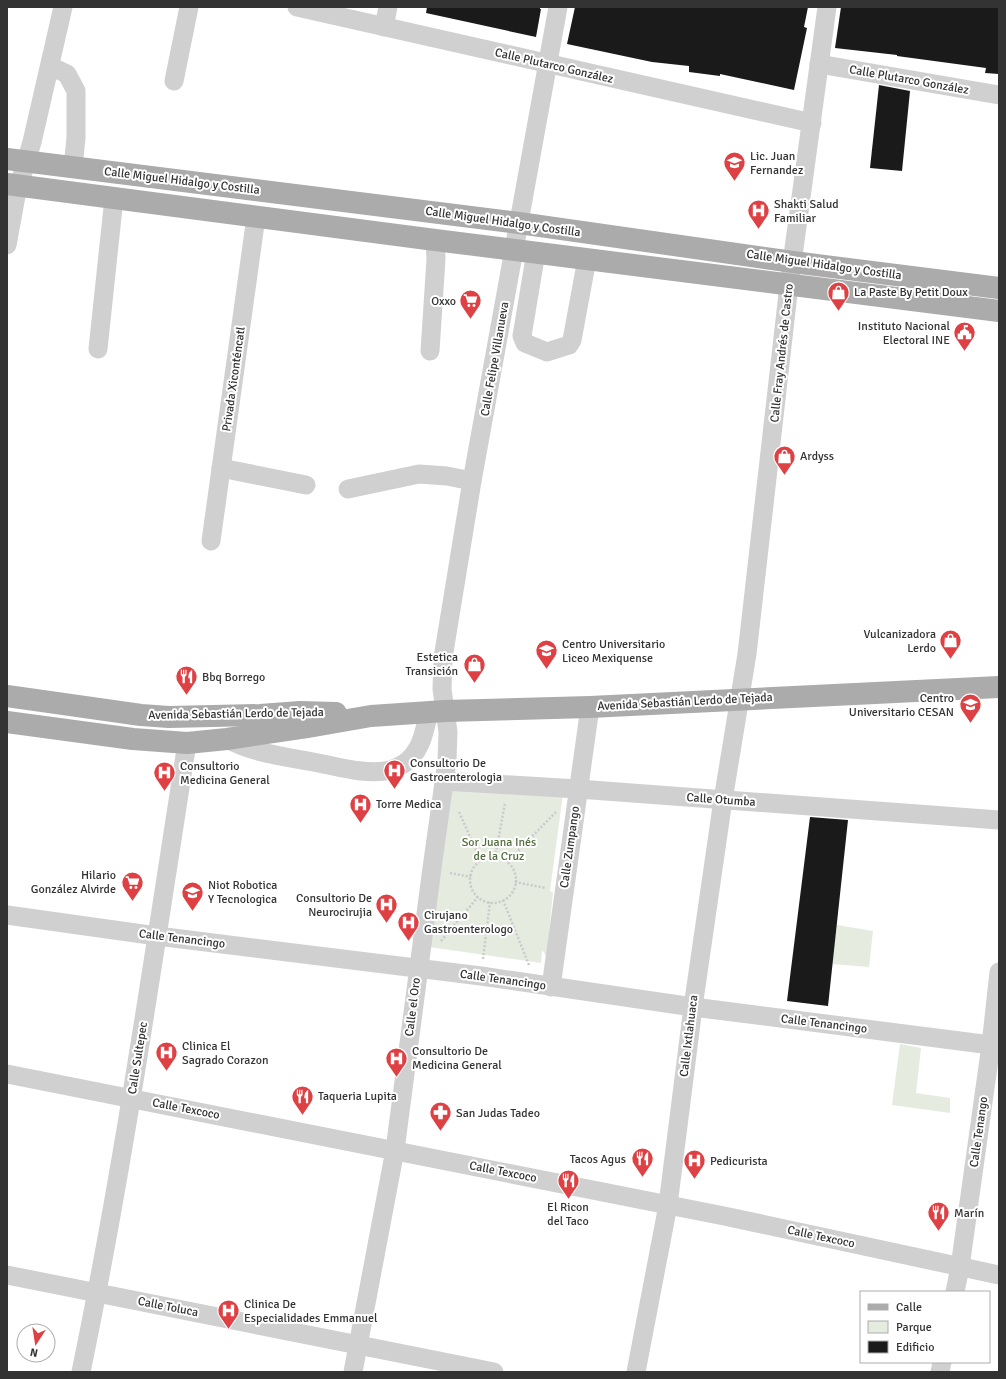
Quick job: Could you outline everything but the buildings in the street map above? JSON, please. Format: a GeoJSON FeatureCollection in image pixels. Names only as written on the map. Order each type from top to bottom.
{"type":"FeatureCollection","features":[{"type":"Feature","properties":{"kind":"main road","name":"Calle Miguel Hidalgo y Costilla"},"geometry":{"type":"LineString","coordinates":[[17,160],[519,223],[793,262],[999,288]]}},
{"type":"Feature","properties":{"kind":"main road","name":"Calle Miguel Hidalgo y Costilla"},"geometry":{"type":"LineString","coordinates":[[13,185],[999,311]]}},
{"type":"Feature","properties":{"kind":"main road","name":"Avenida Sebastián Lerdo de Tejada"},"geometry":{"type":"LineString","coordinates":[[7,696],[142,715],[168,717],[260,715],[300,712],[371,716],[999,687]]}},
{"type":"Feature","properties":{"kind":"main road","name":"Avenida Sebastián Lerdo de Tejada"},"geometry":{"type":"LineString","coordinates":[[7,722],[133,739],[187,743],[308,728],[371,716]]}},
{"type":"Feature","properties":{"kind":"street"},"geometry":{"type":"LineString","coordinates":[[7,245],[16,196],[13,185],[17,160],[50,66],[63,7]]}},
{"type":"Feature","properties":{"kind":"street"},"geometry":{"type":"LineString","coordinates":[[174,81],[189,7]]}},
{"type":"Feature","properties":{"kind":"street","name":"Calle Plutarco González"},"geometry":{"type":"LineString","coordinates":[[297,7],[812,123]]}},
{"type":"Feature","properties":{"kind":"street"},"geometry":{"type":"LineString","coordinates":[[384,27],[388,7]]}},
{"type":"Feature","properties":{"kind":"street","name":"Calle Felipe Villanueva"},"geometry":{"type":"LineString","coordinates":[[437,712],[442,689],[443,658],[472,481],[525,251],[519,223],[558,7]]}},
{"type":"Feature","properties":{"kind":"street","name":"Calle Fray Andrés de Castro"},"geometry":{"type":"LineString","coordinates":[[740,700],[752,615],[789,285],[827,7]]}},
{"type":"Feature","properties":{"kind":"street","name":"Calle Plutarco González"},"geometry":{"type":"LineString","coordinates":[[819,64],[999,95]]}},
{"type":"Feature","properties":{"kind":"street"},"geometry":{"type":"LineString","coordinates":[[50,66],[68,74],[76,91],[76,138],[73,167]]}},
{"type":"Feature","properties":{"kind":"street"},"geometry":{"type":"LineString","coordinates":[[98,350],[114,198]]}},
{"type":"Feature","properties":{"kind":"street","name":"Privada Xiconténcatl"},"geometry":{"type":"LineString","coordinates":[[211,541],[256,216]]}},
{"type":"Feature","properties":{"kind":"street"},"geometry":{"type":"LineString","coordinates":[[430,352],[436,240]]}},
{"type":"Feature","properties":{"kind":"street"},"geometry":{"type":"LineString","coordinates":[[525,251],[522,336],[525,343],[548,352],[569,345],[572,340],[587,259]]}},
{"type":"Feature","properties":{"kind":"street"},"geometry":{"type":"LineString","coordinates":[[221,468],[306,485]]}},
{"type":"Feature","properties":{"kind":"street"},"geometry":{"type":"LineString","coordinates":[[348,489],[419,474],[440,475],[472,481]]}},
{"type":"Feature","properties":{"kind":"street","name":"Calle Ixtlahuaca"},"geometry":{"type":"LineString","coordinates":[[636,1372],[668,1205],[693,1007],[723,800],[740,700]]}},
{"type":"Feature","properties":{"kind":"street","name":"Calle Zumpango"},"geometry":{"type":"LineString","coordinates":[[544,986],[564,890],[590,707]]}},
{"type":"Feature","properties":{"kind":"street"},"geometry":{"type":"LineString","coordinates":[[227,739],[249,749],[264,753],[351,769],[385,771],[396,768],[412,756],[420,746],[437,712]]}},
{"type":"Feature","properties":{"kind":"street","name":"Calle el Oro"},"geometry":{"type":"LineString","coordinates":[[353,1372],[395,1150],[444,781],[448,732],[437,712]]}},
{"type":"Feature","properties":{"kind":"street","name":"Calle Sultepec"},"geometry":{"type":"LineString","coordinates":[[81,1372],[97,1293],[132,1098],[187,743]]}},
{"type":"Feature","properties":{"kind":"street","name":"Calle Otumba"},"geometry":{"type":"LineString","coordinates":[[444,781],[999,820]]}},
{"type":"Feature","properties":{"kind":"street","name":"Calle Tenancingo"},"geometry":{"type":"LineString","coordinates":[[7,915],[157,936],[481,976],[693,1007],[995,1046]]}},
{"type":"Feature","properties":{"kind":"street","name":"Calle Tenango"},"geometry":{"type":"LineString","coordinates":[[955,1291],[995,1046],[999,972]]}},
{"type":"Feature","properties":{"kind":"street","name":"Calle Texcoco"},"geometry":{"type":"LineString","coordinates":[[7,1074],[668,1205],[960,1268],[999,1275]]}},
{"type":"Feature","properties":{"kind":"street","name":"Calle Toluca"},"geometry":{"type":"LineString","coordinates":[[7,1274],[494,1372]]}},
{"type":"Feature","properties":{"kind":"path"},"geometry":{"type":"LineString","coordinates":[[495,857],[508,786]]}},
{"type":"Feature","properties":{"kind":"path"},"geometry":{"type":"LineString","coordinates":[[507,862],[578,790]]}},
{"type":"Feature","properties":{"kind":"path"},"geometry":{"type":"LineString","coordinates":[[458,810],[482,861]]}},
{"type":"Feature","properties":{"kind":"path"},"geometry":{"type":"LineString","coordinates":[[495,857],[507,862],[514,871],[514,888],[510,895],[503,900],[486,902],[478,897],[473,890],[470,881],[471,872],[476,864],[484,859],[495,857]]}},
{"type":"Feature","properties":{"kind":"path"},"geometry":{"type":"LineString","coordinates":[[515,882],[564,890]]}},
{"type":"Feature","properties":{"kind":"path"},"geometry":{"type":"LineString","coordinates":[[438,944],[478,897]]}},
{"type":"Feature","properties":{"kind":"path"},"geometry":{"type":"LineString","coordinates":[[503,900],[544,986]]}},
{"type":"Feature","properties":{"kind":"path"},"geometry":{"type":"LineString","coordinates":[[481,976],[490,902]]}},
{"type":"Feature","properties":{"kind":"green space","name":"Sor Juana Inés de la Cruz"},"geometry":{"type":"Polygon","coordinates":[[[449,786],[563,794],[550,891],[553,892],[547,957],[542,950],[541,963],[429,947],[449,786]]]}},
{"type":"Feature","properties":{"kind":"green space"},"geometry":{"type":"Polygon","coordinates":[[[837,925],[873,931],[869,967],[831,964],[837,925]]]}},
{"type":"Feature","properties":{"kind":"green space"},"geometry":{"type":"Polygon","coordinates":[[[900,1044],[921,1048],[916,1093],[950,1098],[950,1113],[892,1105],[900,1044]]]}},
{"type":"Feature","properties":{"kind":"place","name":"Lic. Juan Fernandez"},"geometry":{"type":"Point","coordinates":[734,182]}},
{"type":"Feature","properties":{"kind":"place","name":"Shakti Salud Familiar"},"geometry":{"type":"Point","coordinates":[759,230]}},
{"type":"Feature","properties":{"kind":"place","name":"La Paste By Petit Doux"},"geometry":{"type":"Point","coordinates":[839,312]}},
{"type":"Feature","properties":{"kind":"place","name":"Oxxo"},"geometry":{"type":"Point","coordinates":[471,320]}},
{"type":"Feature","properties":{"kind":"place","name":"Instituto Nacional Electoral INE"},"geometry":{"type":"Point","coordinates":[965,352]}},
{"type":"Feature","properties":{"kind":"place","name":"Ardyss"},"geometry":{"type":"Point","coordinates":[784,476]}},
{"type":"Feature","properties":{"kind":"place","name":"Vulcanizadora Lerdo"},"geometry":{"type":"Point","coordinates":[951,660]}},
{"type":"Feature","properties":{"kind":"place","name":"Centro Universitario Liceo Mexiquense"},"geometry":{"type":"Point","coordinates":[547,670]}},
{"type":"Feature","properties":{"kind":"place","name":"Estetica Transición"},"geometry":{"type":"Point","coordinates":[474,684]}},
{"type":"Feature","properties":{"kind":"place","name":"Bbq Borrego"},"geometry":{"type":"Point","coordinates":[186,696]}},
{"type":"Feature","properties":{"kind":"place","name":"Centro Universitario CESAN"},"geometry":{"type":"Point","coordinates":[970,724]}},
{"type":"Feature","properties":{"kind":"place","name":"Consultorio De Gastroenterologia"},"geometry":{"type":"Point","coordinates":[395,790]}},
{"type":"Feature","properties":{"kind":"place","name":"Consultorio Medicina General"},"geometry":{"type":"Point","coordinates":[165,792]}},
{"type":"Feature","properties":{"kind":"place","name":"Torre Medica"},"geometry":{"type":"Point","coordinates":[361,824]}},
{"type":"Feature","properties":{"kind":"place","name":"Hilario González Alvirde"},"geometry":{"type":"Point","coordinates":[132,902]}},
{"type":"Feature","properties":{"kind":"place","name":"Niot Robotica Y Tecnologica"},"geometry":{"type":"Point","coordinates":[192,912]}},
{"type":"Feature","properties":{"kind":"place","name":"Consultorio De Neurocirujia"},"geometry":{"type":"Point","coordinates":[387,924]}},
{"type":"Feature","properties":{"kind":"place","name":"Cirujano Gastroenterologo"},"geometry":{"type":"Point","coordinates":[409,942]}},
{"type":"Feature","properties":{"kind":"place","name":"Clinica El Sagrado Corazon"},"geometry":{"type":"Point","coordinates":[166,1072]}},
{"type":"Feature","properties":{"kind":"place","name":"Consultorio De Medicina General"},"geometry":{"type":"Point","coordinates":[397,1078]}},
{"type":"Feature","properties":{"kind":"place","name":"Taqueria Lupita"},"geometry":{"type":"Point","coordinates":[302,1116]}},
{"type":"Feature","properties":{"kind":"place","name":"San Judas Tadeo"},"geometry":{"type":"Point","coordinates":[441,1132]}},
{"type":"Feature","properties":{"kind":"place","name":"Tacos Agus"},"geometry":{"type":"Point","coordinates":[642,1178]}},
{"type":"Feature","properties":{"kind":"place","name":"Pedicurista"},"geometry":{"type":"Point","coordinates":[694,1180]}},
{"type":"Feature","properties":{"kind":"place","name":"El Ricon del Taco"},"geometry":{"type":"Point","coordinates":[568,1200]}},
{"type":"Feature","properties":{"kind":"place","name":"Marín"},"geometry":{"type":"Point","coordinates":[939,1232]}},
{"type":"Feature","properties":{"kind":"place","name":"Clinica De Especialidades Emmanuel"},"geometry":{"type":"Point","coordinates":[228,1330]}}]}
